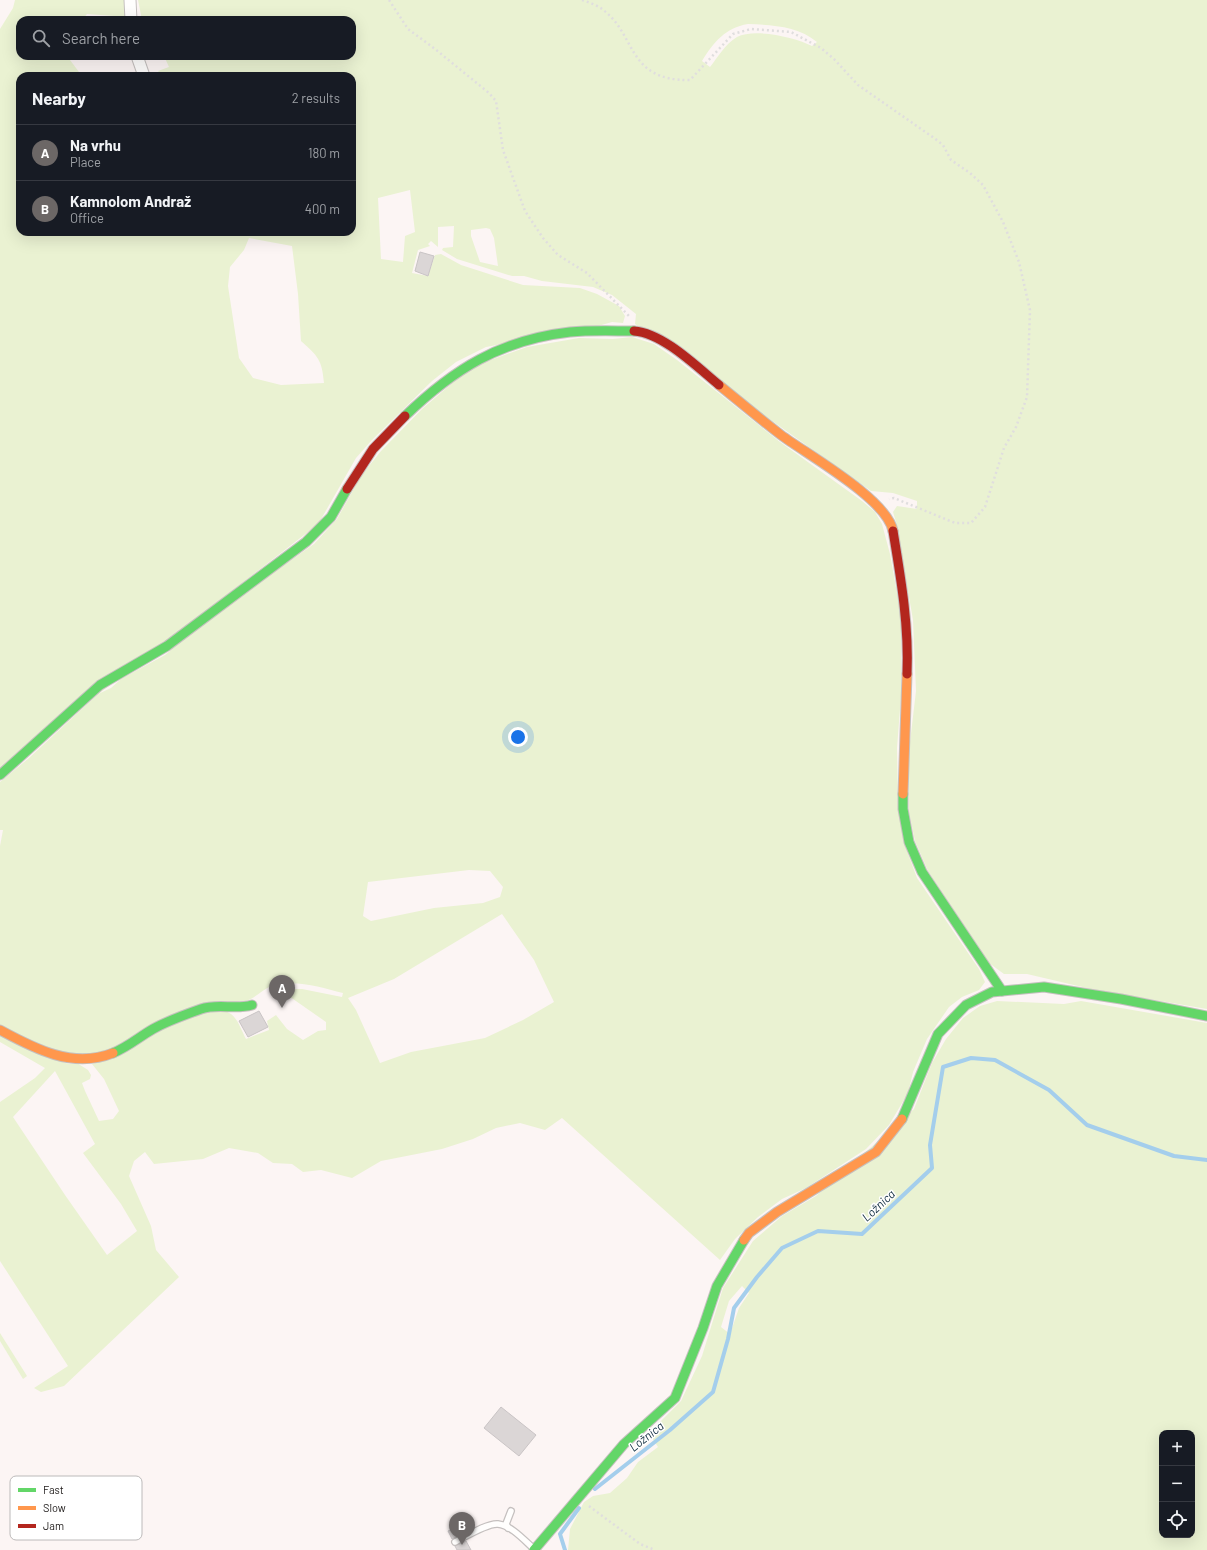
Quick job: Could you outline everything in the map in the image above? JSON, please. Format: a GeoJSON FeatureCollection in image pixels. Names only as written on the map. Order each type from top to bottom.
{"type":"FeatureCollection","features":[{"type":"Feature","properties":{"kind":"street"},"geometry":{"type":"LineString","coordinates":[[130,0],[131,16]]}},
{"type":"Feature","properties":{"kind":"street"},"geometry":{"type":"LineString","coordinates":[[138,60],[143,72]]}},
{"type":"Feature","properties":{"kind":"street"},"geometry":{"type":"LineString","coordinates":[[0,775],[43,738],[100,685],[167,646],[306,542],[331,517],[353,479],[373,449],[387,433],[415,406],[457,371],[488,354],[538,337],[570,332],[636,331],[655,337],[675,350],[764,422],[873,501],[884,513],[892,528],[904,594],[908,647],[903,751],[903,809],[909,842],[922,872],[936,895],[1002,991]]}},
{"type":"Feature","properties":{"kind":"street"},"geometry":{"type":"LineString","coordinates":[[534,1550],[624,1444],[675,1398],[703,1328],[717,1286],[732,1258],[749,1233],[777,1212],[876,1152],[900,1123],[912,1097],[923,1066],[938,1034],[966,1005],[992,992],[1044,987],[1121,999],[1207,1016]]}},
{"type":"Feature","properties":{"kind":"street"},"geometry":{"type":"LineString","coordinates":[[0,1030],[38,1050],[61,1058],[78,1060],[101,1058],[124,1048],[148,1032],[172,1019],[194,1011],[216,1006],[243,1008],[252,1005]]}},
{"type":"Feature","properties":{"kind":"lane"},"geometry":{"type":"LineString","coordinates":[[508,1528],[506,1524],[511,1511]]}},
{"type":"Feature","properties":{"kind":"lane"},"geometry":{"type":"LineString","coordinates":[[455,1542],[481,1529],[498,1524],[508,1528],[534,1550]]}},
{"type":"Feature","properties":{"kind":"path"},"geometry":{"type":"LineString","coordinates":[[389,0],[408,29],[489,93],[496,101],[503,150],[525,211],[543,238],[558,255],[587,272],[629,316],[626,330]]}},
{"type":"Feature","properties":{"kind":"path"},"geometry":{"type":"LineString","coordinates":[[582,0],[599,7],[610,17],[619,28],[632,50],[649,69],[674,80],[690,80],[733,34],[751,28],[791,32],[821,48],[834,59],[858,85],[943,145],[951,160],[970,173],[983,185],[992,200],[1019,262],[1030,310],[1027,398],[1016,427],[1004,448],[985,507],[971,523],[963,524],[955,523],[894,498],[873,501]]}},
{"type":"Feature","properties":{"kind":"path"},"geometry":{"type":"LineString","coordinates":[[578,1497],[640,1544],[655,1550]]}},
{"type":"Feature","properties":{"kind":"green space"},"geometry":{"type":"Polygon","coordinates":[[[15,0],[127,0],[127,16],[87,14],[85,16],[16,16],[16,60],[70,60],[79,72],[16,72],[16,236],[356,236],[356,72],[158,71],[169,67],[166,60],[356,60],[356,16],[141,16],[138,0],[1207,0],[1207,1009],[1091,989],[1027,974],[1004,974],[989,963],[928,871],[915,841],[909,812],[908,759],[916,691],[913,620],[893,512],[897,506],[917,509],[917,501],[893,493],[871,491],[635,324],[636,314],[612,295],[593,287],[542,281],[524,276],[512,276],[457,259],[442,250],[443,248],[453,247],[454,226],[438,227],[438,247],[431,241],[428,244],[430,246],[418,250],[412,273],[428,276],[435,255],[441,254],[461,265],[523,285],[580,288],[597,294],[619,306],[625,316],[623,323],[612,322],[486,347],[456,362],[432,381],[372,440],[356,458],[320,521],[308,532],[0,770],[0,29],[13,8],[15,0]],[[748,24],[727,32],[716,42],[702,61],[710,67],[729,43],[744,34],[754,33],[774,35],[796,40],[812,46],[817,42],[802,33],[784,27],[748,24]],[[410,190],[378,198],[381,259],[403,262],[405,236],[415,232],[410,190]],[[486,228],[471,230],[471,236],[480,262],[498,266],[494,238],[490,229],[486,228]],[[249,238],[244,250],[230,267],[228,286],[239,358],[253,378],[281,385],[324,383],[322,369],[318,359],[301,341],[298,294],[292,246],[249,238]]]}},
{"type":"Feature","properties":{"kind":"green space"},"geometry":{"type":"Polygon","coordinates":[[[632,337],[654,344],[677,360],[780,442],[862,501],[875,512],[882,524],[890,554],[901,616],[901,696],[897,748],[898,807],[904,843],[917,878],[979,969],[985,982],[979,990],[962,997],[949,1007],[927,1039],[913,1072],[908,1093],[889,1125],[866,1149],[806,1188],[782,1199],[758,1217],[735,1239],[720,1260],[562,1118],[545,1130],[520,1123],[496,1128],[473,1139],[442,1149],[381,1161],[352,1178],[321,1170],[303,1172],[292,1164],[273,1163],[258,1153],[229,1148],[203,1159],[154,1164],[145,1152],[134,1161],[129,1176],[151,1226],[156,1250],[179,1277],[64,1386],[41,1392],[34,1388],[68,1366],[0,1261],[0,1102],[35,1078],[45,1068],[0,1042],[0,1034],[47,1057],[69,1064],[77,1063],[88,1070],[91,1075],[90,1079],[82,1083],[99,1121],[113,1119],[119,1111],[104,1079],[92,1064],[118,1056],[158,1031],[186,1017],[200,1012],[214,1010],[227,1012],[233,1016],[246,1039],[269,1030],[267,1021],[276,1015],[287,1029],[303,1040],[318,1031],[326,1030],[326,1022],[283,992],[283,989],[302,989],[342,997],[343,993],[306,984],[278,984],[269,987],[251,999],[245,1001],[209,1003],[187,1009],[155,1024],[112,1050],[101,1055],[89,1057],[66,1056],[56,1053],[0,1026],[0,846],[3,830],[0,830],[0,782],[29,758],[98,694],[111,688],[121,679],[165,655],[210,617],[314,544],[337,519],[361,476],[381,451],[422,409],[464,373],[485,362],[527,347],[579,338],[613,339],[632,337]],[[469,870],[368,882],[363,916],[371,921],[434,908],[483,903],[500,897],[503,887],[490,871],[469,870]],[[502,914],[394,979],[348,998],[356,1010],[380,1063],[411,1052],[485,1038],[523,1020],[554,1002],[534,960],[502,914]],[[55,1071],[13,1117],[107,1255],[137,1231],[121,1204],[83,1153],[95,1144],[55,1071]]]}},
{"type":"Feature","properties":{"kind":"green space"},"geometry":{"type":"Polygon","coordinates":[[[997,1001],[1064,1004],[1081,1001],[1207,1023],[1207,1550],[568,1550],[570,1529],[584,1502],[593,1496],[610,1493],[627,1478],[638,1462],[658,1447],[649,1433],[681,1401],[702,1356],[723,1288],[753,1241],[782,1216],[816,1196],[914,1109],[932,1063],[946,1039],[963,1018],[980,1006],[997,1001]],[[742,1286],[729,1301],[721,1327],[730,1334],[739,1308],[749,1293],[742,1286]]]}},
{"type":"Feature","properties":{"kind":"green space"},"geometry":{"type":"Polygon","coordinates":[[[0,1333],[27,1376],[23,1379],[0,1341],[0,1333]]]}},
{"type":"Feature","properties":{"kind":"building"},"geometry":{"type":"Polygon","coordinates":[[[420,252],[434,256],[428,276],[415,271],[420,252]]]}},
{"type":"Feature","properties":{"kind":"building"},"geometry":{"type":"Polygon","coordinates":[[[259,1011],[268,1027],[248,1037],[239,1021],[259,1011]]]}},
{"type":"Feature","properties":{"kind":"building"},"geometry":{"type":"Polygon","coordinates":[[[501,1407],[536,1435],[519,1456],[484,1428],[501,1407]]]}},
{"type":"Feature","properties":{"kind":"building"},"geometry":{"type":"Polygon","coordinates":[[[460,1526],[463,1533],[452,1539],[448,1531],[460,1526]]]}},
{"type":"Feature","properties":{"kind":"building"},"geometry":{"type":"Polygon","coordinates":[[[466,1541],[471,1550],[457,1550],[455,1546],[466,1541]]]}},
{"type":"Feature","properties":{"kind":"waterway","name":"Ložnica"},"geometry":{"type":"LineString","coordinates":[[595,1489],[670,1430],[713,1392],[728,1339],[734,1308],[757,1277],[782,1248],[818,1231],[862,1234],[932,1168],[930,1145],[943,1067],[971,1058],[995,1060],[1049,1090],[1087,1125],[1174,1156],[1207,1160]]}},
{"type":"Feature","properties":{"kind":"waterway","name":"Ložnica"},"geometry":{"type":"LineString","coordinates":[[565,1550],[560,1534],[579,1508]]}},
{"type":"Feature","properties":{"kind":"traffic: fast"},"geometry":{"type":"LineString","coordinates":[[405,416],[423,399],[460,371],[480,359],[500,350],[545,336],[570,332],[634,331]]}},
{"type":"Feature","properties":{"kind":"traffic: fast"},"geometry":{"type":"LineString","coordinates":[[0,775],[100,685],[167,646],[306,542],[331,517],[347,489]]}},
{"type":"Feature","properties":{"kind":"traffic: fast"},"geometry":{"type":"LineString","coordinates":[[903,794],[903,809],[909,842],[922,872],[1002,991]]}},
{"type":"Feature","properties":{"kind":"traffic: fast"},"geometry":{"type":"LineString","coordinates":[[902,1119],[938,1034],[966,1005],[992,992],[1044,987],[1121,999],[1207,1016]]}},
{"type":"Feature","properties":{"kind":"traffic: fast"},"geometry":{"type":"LineString","coordinates":[[113,1053],[124,1048],[158,1026],[201,1009],[207,1007],[239,1007],[252,1005]]}},
{"type":"Feature","properties":{"kind":"traffic: fast"},"geometry":{"type":"LineString","coordinates":[[534,1550],[624,1444],[675,1398],[703,1328],[717,1286],[744,1240]]}},
{"type":"Feature","properties":{"kind":"traffic: slow"},"geometry":{"type":"LineString","coordinates":[[719,385],[781,435],[845,478],[862,492],[877,505],[888,519],[893,531]]}},
{"type":"Feature","properties":{"kind":"traffic: slow"},"geometry":{"type":"LineString","coordinates":[[903,794],[907,674]]}},
{"type":"Feature","properties":{"kind":"traffic: slow"},"geometry":{"type":"LineString","coordinates":[[0,1030],[41,1050],[69,1058],[83,1059],[113,1053]]}},
{"type":"Feature","properties":{"kind":"traffic: slow"},"geometry":{"type":"LineString","coordinates":[[744,1240],[749,1233],[777,1212],[876,1152],[902,1119]]}},
{"type":"Feature","properties":{"kind":"traffic: jam"},"geometry":{"type":"LineString","coordinates":[[634,331],[645,333],[668,344],[719,385]]}},
{"type":"Feature","properties":{"kind":"traffic: jam"},"geometry":{"type":"LineString","coordinates":[[347,489],[373,449],[405,416]]}},
{"type":"Feature","properties":{"kind":"traffic: jam"},"geometry":{"type":"LineString","coordinates":[[893,531],[906,620],[907,674]]}},
{"type":"Feature","properties":{"kind":"place","name":"Na vrhu"},"geometry":{"type":"Point","coordinates":[282,1008]}},
{"type":"Feature","properties":{"kind":"place","name":"Kamnolom Andraž"},"geometry":{"type":"Point","coordinates":[462,1545]}}]}
